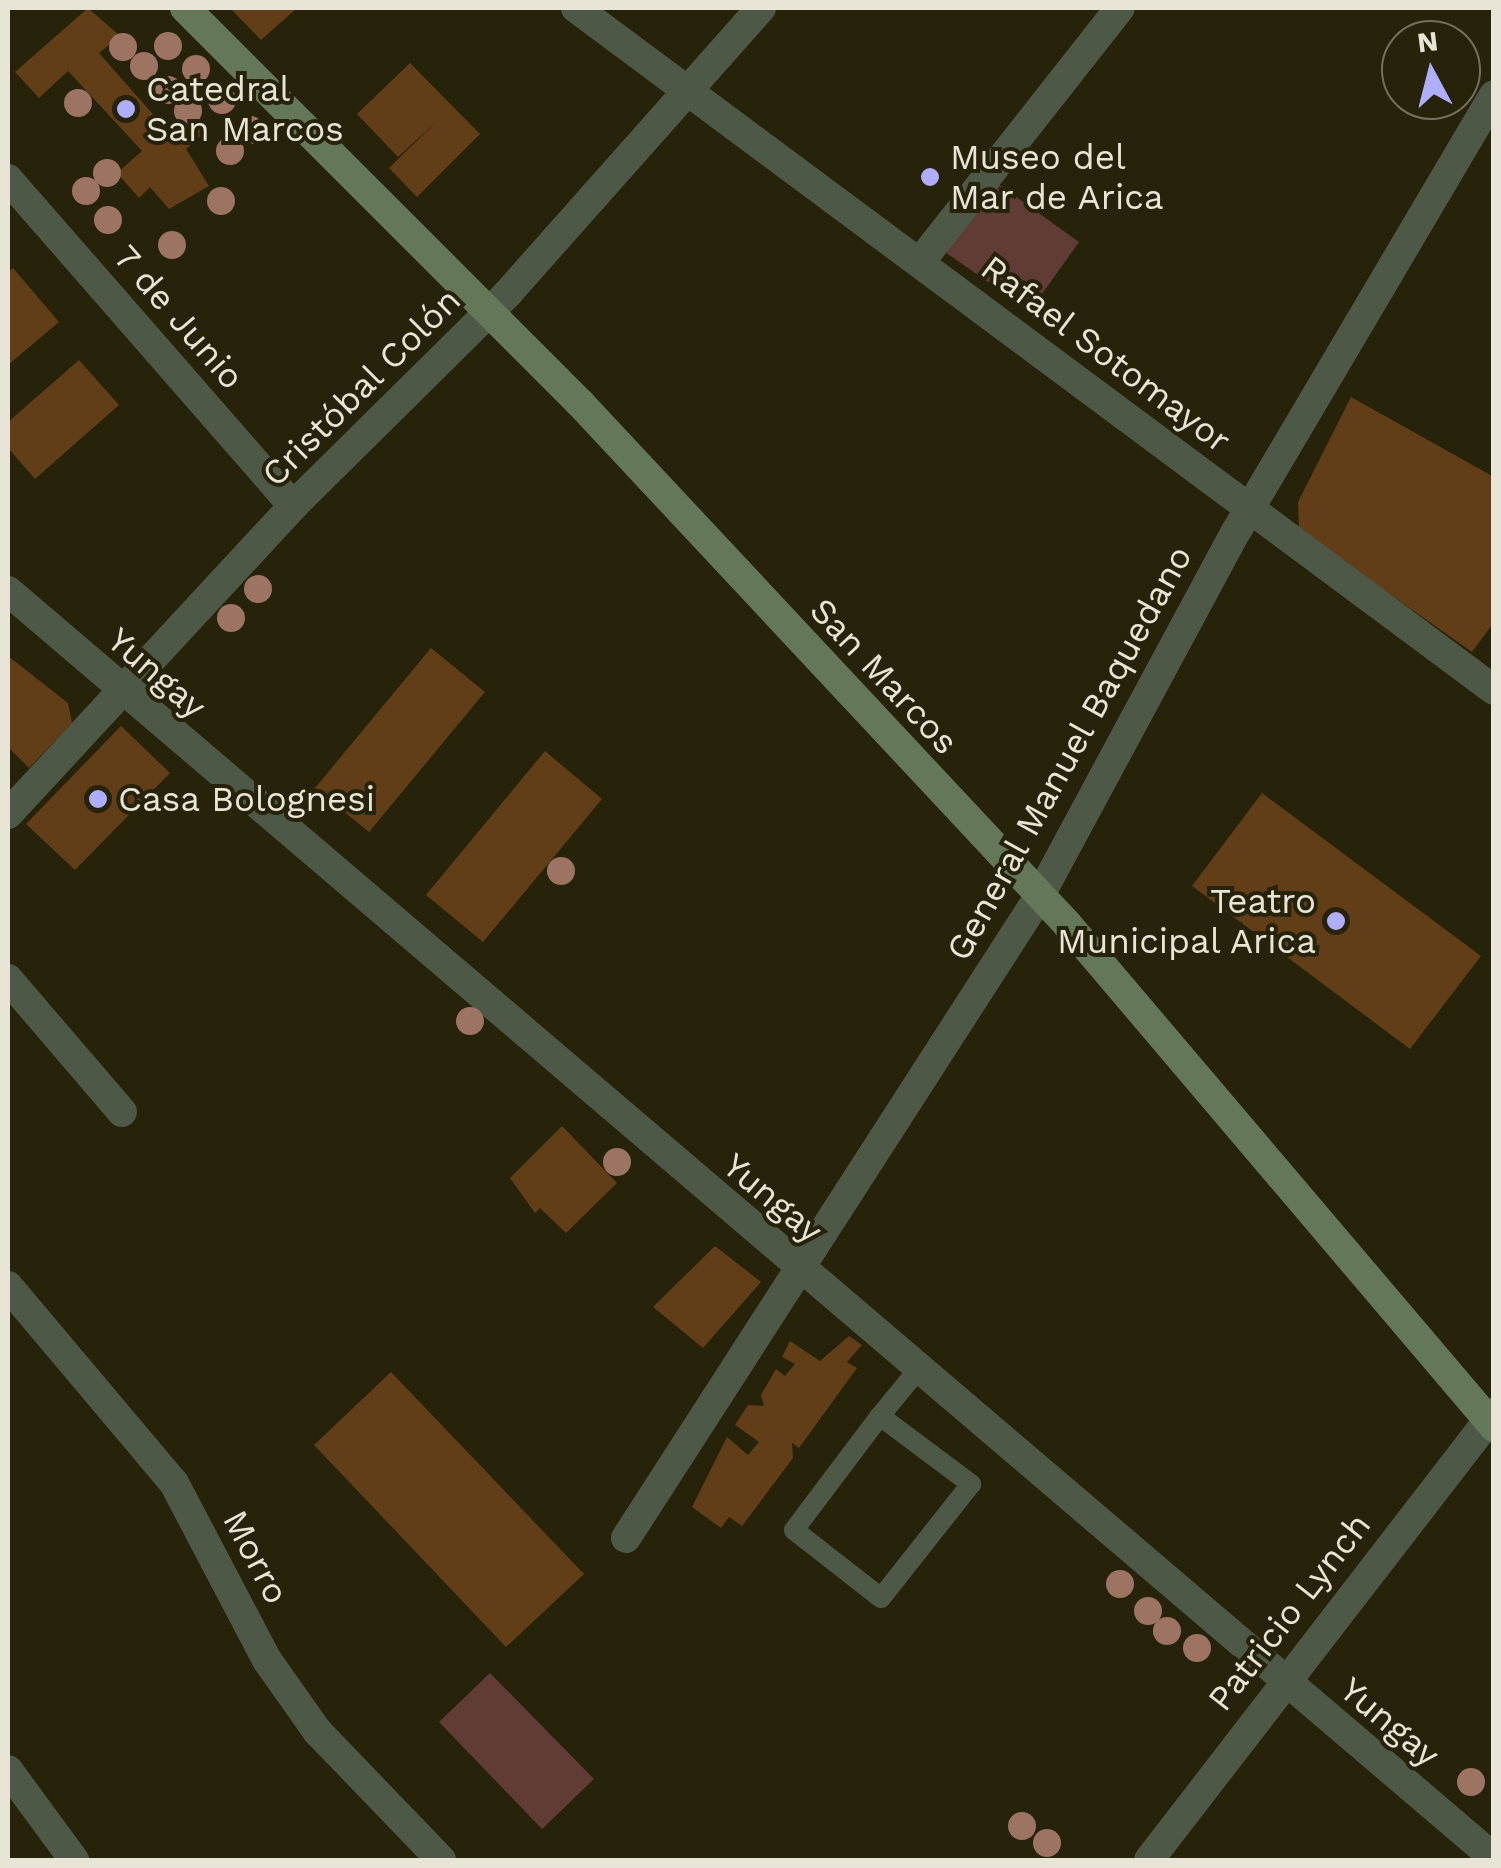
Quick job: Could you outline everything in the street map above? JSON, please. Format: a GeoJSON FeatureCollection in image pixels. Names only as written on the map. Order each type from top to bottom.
{"type":"FeatureCollection","features":[{"type":"Feature","properties":{"kind":"main road","name":"San Marcos"},"geometry":{"type":"LineString","coordinates":[[184,8],[488,314],[1039,897],[1492,1420]]}},
{"type":"Feature","properties":{"kind":"street","name":"Rafael Sotomayor"},"geometry":{"type":"LineString","coordinates":[[576,8],[1494,690]]}},
{"type":"Feature","properties":{"kind":"street","name":"Cristóbal Colón"},"geometry":{"type":"LineString","coordinates":[[8,814],[293,506],[488,314],[684,88],[761,8]]}},
{"type":"Feature","properties":{"kind":"street"},"geometry":{"type":"LineString","coordinates":[[920,262],[1120,8]]}},
{"type":"Feature","properties":{"kind":"street","name":"General Manuel Baquedano"},"geometry":{"type":"LineString","coordinates":[[626,1538],[1039,897],[1250,508],[1494,95]]}},
{"type":"Feature","properties":{"kind":"street","name":"7 de Junio"},"geometry":{"type":"LineString","coordinates":[[8,179],[293,506]]}},
{"type":"Feature","properties":{"kind":"street","name":"Yungay"},"geometry":{"type":"LineString","coordinates":[[8,590],[119,691],[1494,1858]]}},
{"type":"Feature","properties":{"kind":"street"},"geometry":{"type":"LineString","coordinates":[[8,979],[122,1112]]}},
{"type":"Feature","properties":{"kind":"street","name":"Morro"},"geometry":{"type":"LineString","coordinates":[[8,1286],[174,1483],[268,1660],[316,1731],[441,1860]]}},
{"type":"Feature","properties":{"kind":"street","name":"Patricio Lynch"},"geometry":{"type":"LineString","coordinates":[[1149,1860],[1282,1680],[1492,1420]]}},
{"type":"Feature","properties":{"kind":"street"},"geometry":{"type":"LineString","coordinates":[[8,1770],[74,1860]]}},
{"type":"Feature","properties":{"kind":"lane"},"geometry":{"type":"LineString","coordinates":[[880,1416],[971,1484],[881,1598],[794,1530],[880,1416],[917,1370]]}},
{"type":"Feature","properties":{"kind":"shaded area"},"geometry":{"type":"Polygon","coordinates":[[[994,181],[1079,242],[1030,311],[942,250],[994,181]]]}},
{"type":"Feature","properties":{"kind":"shaded area"},"geometry":{"type":"Polygon","coordinates":[[[490,1673],[594,1779],[542,1829],[439,1722],[490,1673]]]}},
{"type":"Feature","properties":{"kind":"building","name":"Catedral San Marcos"},"geometry":{"type":"Polygon","coordinates":[[[88,8],[120,36],[99,53],[165,128],[196,120],[206,131],[186,149],[209,186],[169,209],[150,187],[139,198],[117,173],[142,151],[68,71],[39,98],[15,72],[88,8]]]}},
{"type":"Feature","properties":{"kind":"building"},"geometry":{"type":"Polygon","coordinates":[[[230,8],[297,8],[261,40],[230,8]]]}},
{"type":"Feature","properties":{"kind":"building"},"geometry":{"type":"Polygon","coordinates":[[[410,63],[480,134],[417,197],[389,168],[436,122],[398,157],[357,114],[410,63]]]}},
{"type":"Feature","properties":{"kind":"building"},"geometry":{"type":"Polygon","coordinates":[[[13,268],[59,322],[8,365],[8,272],[13,268]]]}},
{"type":"Feature","properties":{"kind":"building"},"geometry":{"type":"Polygon","coordinates":[[[79,360],[119,405],[35,479],[8,448],[8,422],[79,360]]]}},
{"type":"Feature","properties":{"kind":"building"},"geometry":{"type":"Polygon","coordinates":[[[1351,397],[1494,477],[1494,622],[1472,652],[1299,530],[1298,502],[1351,397]]]}},
{"type":"Feature","properties":{"kind":"building"},"geometry":{"type":"Polygon","coordinates":[[[431,648],[485,692],[369,832],[315,788],[431,648]]]}},
{"type":"Feature","properties":{"kind":"building"},"geometry":{"type":"Polygon","coordinates":[[[8,656],[68,703],[72,723],[29,768],[8,747],[8,656]]]}},
{"type":"Feature","properties":{"kind":"building","name":"Casa Bolognesi"},"geometry":{"type":"Polygon","coordinates":[[[121,726],[170,773],[75,870],[26,824],[121,726]]]}},
{"type":"Feature","properties":{"kind":"building"},"geometry":{"type":"Polygon","coordinates":[[[545,751],[602,799],[483,942],[426,895],[545,751]]]}},
{"type":"Feature","properties":{"kind":"building","name":"Teatro Municipal Arica"},"geometry":{"type":"Polygon","coordinates":[[[1262,793],[1481,956],[1410,1049],[1192,886],[1262,793]]]}},
{"type":"Feature","properties":{"kind":"building"},"geometry":{"type":"Polygon","coordinates":[[[562,1126],[617,1183],[566,1233],[540,1208],[535,1213],[510,1178],[562,1126]]]}},
{"type":"Feature","properties":{"kind":"building"},"geometry":{"type":"Polygon","coordinates":[[[715,1246],[761,1282],[703,1348],[653,1307],[715,1246]]]}},
{"type":"Feature","properties":{"kind":"building"},"geometry":{"type":"Polygon","coordinates":[[[849,1336],[862,1345],[847,1362],[857,1368],[799,1448],[792,1443],[793,1458],[742,1526],[729,1517],[721,1528],[692,1507],[727,1437],[748,1455],[759,1442],[735,1425],[748,1405],[764,1406],[761,1395],[776,1369],[785,1376],[795,1364],[782,1357],[790,1341],[820,1361],[849,1336]]]}},
{"type":"Feature","properties":{"kind":"building"},"geometry":{"type":"Polygon","coordinates":[[[391,1372],[584,1574],[506,1647],[314,1445],[391,1372]]]}},
{"type":"Feature","properties":{"kind":"place","name":"Catedral San Marcos"},"geometry":{"type":"Point","coordinates":[126,109]}},
{"type":"Feature","properties":{"kind":"place","name":"Museo del Mar de Arica"},"geometry":{"type":"Point","coordinates":[930,177]}},
{"type":"Feature","properties":{"kind":"place","name":"Casa Bolognesi"},"geometry":{"type":"Point","coordinates":[98,799]}},
{"type":"Feature","properties":{"kind":"place","name":"Teatro Municipal Arica"},"geometry":{"type":"Point","coordinates":[1336,921]}}]}
